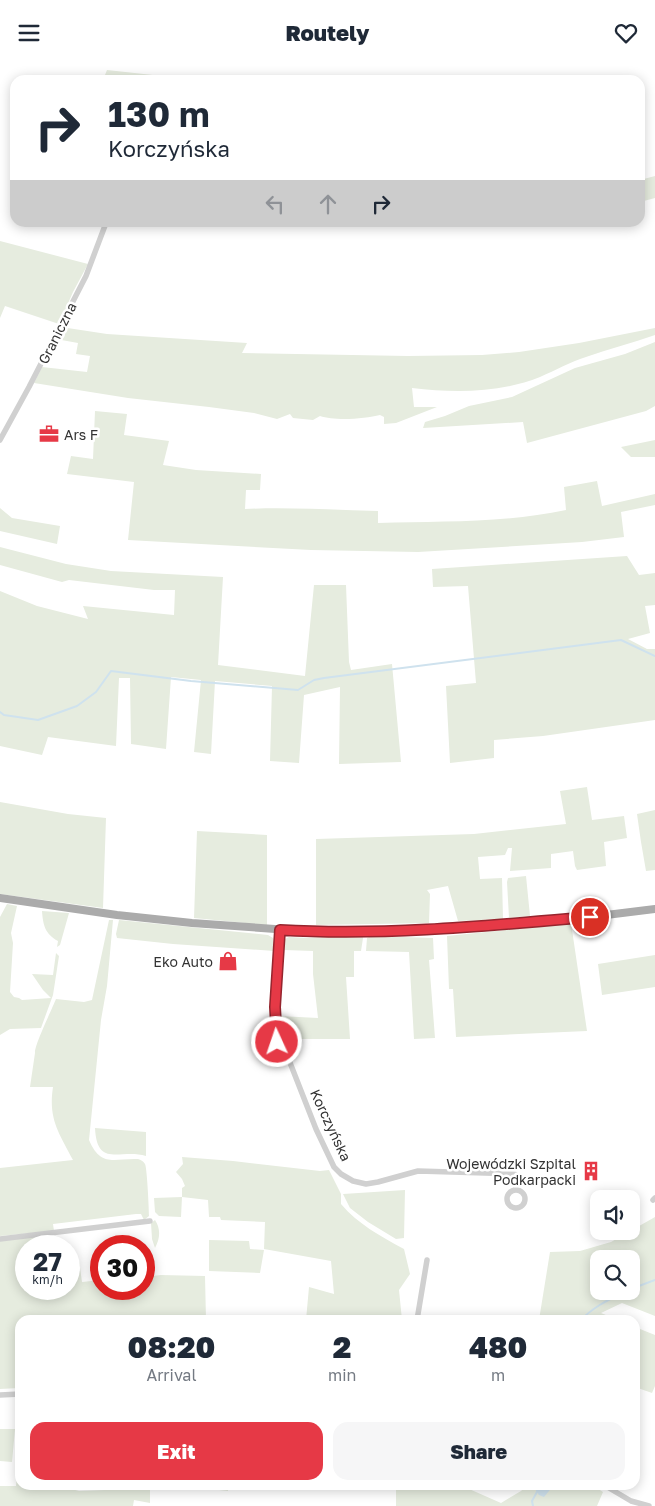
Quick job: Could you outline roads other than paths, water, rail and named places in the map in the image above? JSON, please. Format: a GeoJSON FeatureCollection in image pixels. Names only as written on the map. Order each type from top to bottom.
{"type":"FeatureCollection","features":[{"type":"Feature","properties":{"kind":"main road"},"geometry":{"type":"LineString","coordinates":[[0,899],[117,915],[317,932],[439,930],[590,917],[655,909]]}},
{"type":"Feature","properties":{"kind":"street","name":"Graniczna"},"geometry":{"type":"LineString","coordinates":[[0,441],[30,387],[86,276],[104,227]]}},
{"type":"Feature","properties":{"kind":"street","name":"Korczyńska"},"geometry":{"type":"LineString","coordinates":[[280,930],[275,1007],[277,1042],[287,1055],[316,1129],[334,1167],[353,1181],[366,1184],[378,1183],[418,1171],[515,1174],[516,1190]]}},
{"type":"Feature","properties":{"kind":"street"},"geometry":{"type":"LineString","coordinates":[[0,1239],[150,1221]]}},
{"type":"Feature","properties":{"kind":"street"},"geometry":{"type":"LineString","coordinates":[[418,1315],[427,1260]]}},
{"type":"Feature","properties":{"kind":"street"},"geometry":{"type":"LineString","coordinates":[[0,1395],[15,1395]]}},
{"type":"Feature","properties":{"kind":"street"},"geometry":{"type":"LineString","coordinates":[[612,1490],[631,1501],[649,1506]]}},
{"type":"Feature","properties":{"kind":"water"},"geometry":{"type":"Polygon","coordinates":[[[536,1490],[550,1490],[544,1497],[539,1495],[536,1490]]]}},
{"type":"Feature","properties":{"kind":"waterway"},"geometry":{"type":"LineString","coordinates":[[0,712],[4,715],[38,720],[77,706],[96,692],[111,671],[191,681],[298,690],[314,680],[324,678],[621,640],[655,656]]}},
{"type":"Feature","properties":{"kind":"waterway"},"geometry":{"type":"LineString","coordinates":[[640,1286],[655,1280]]}},
{"type":"Feature","properties":{"kind":"waterway"},"geometry":{"type":"LineString","coordinates":[[586,1315],[608,1300]]}},
{"type":"Feature","properties":{"kind":"waterway"},"geometry":{"type":"LineString","coordinates":[[533,1506],[532,1501],[538,1490]]}},
{"type":"Feature","properties":{"kind":"place","name":"Ars F"},"geometry":{"type":"Point","coordinates":[49,434]}},
{"type":"Feature","properties":{"kind":"place","name":"Eko Auto"},"geometry":{"type":"Point","coordinates":[228,961]}},
{"type":"Feature","properties":{"kind":"place","name":"Wojewódzki Szpital Podkarpacki"},"geometry":{"type":"Point","coordinates":[591,1171]}}]}
